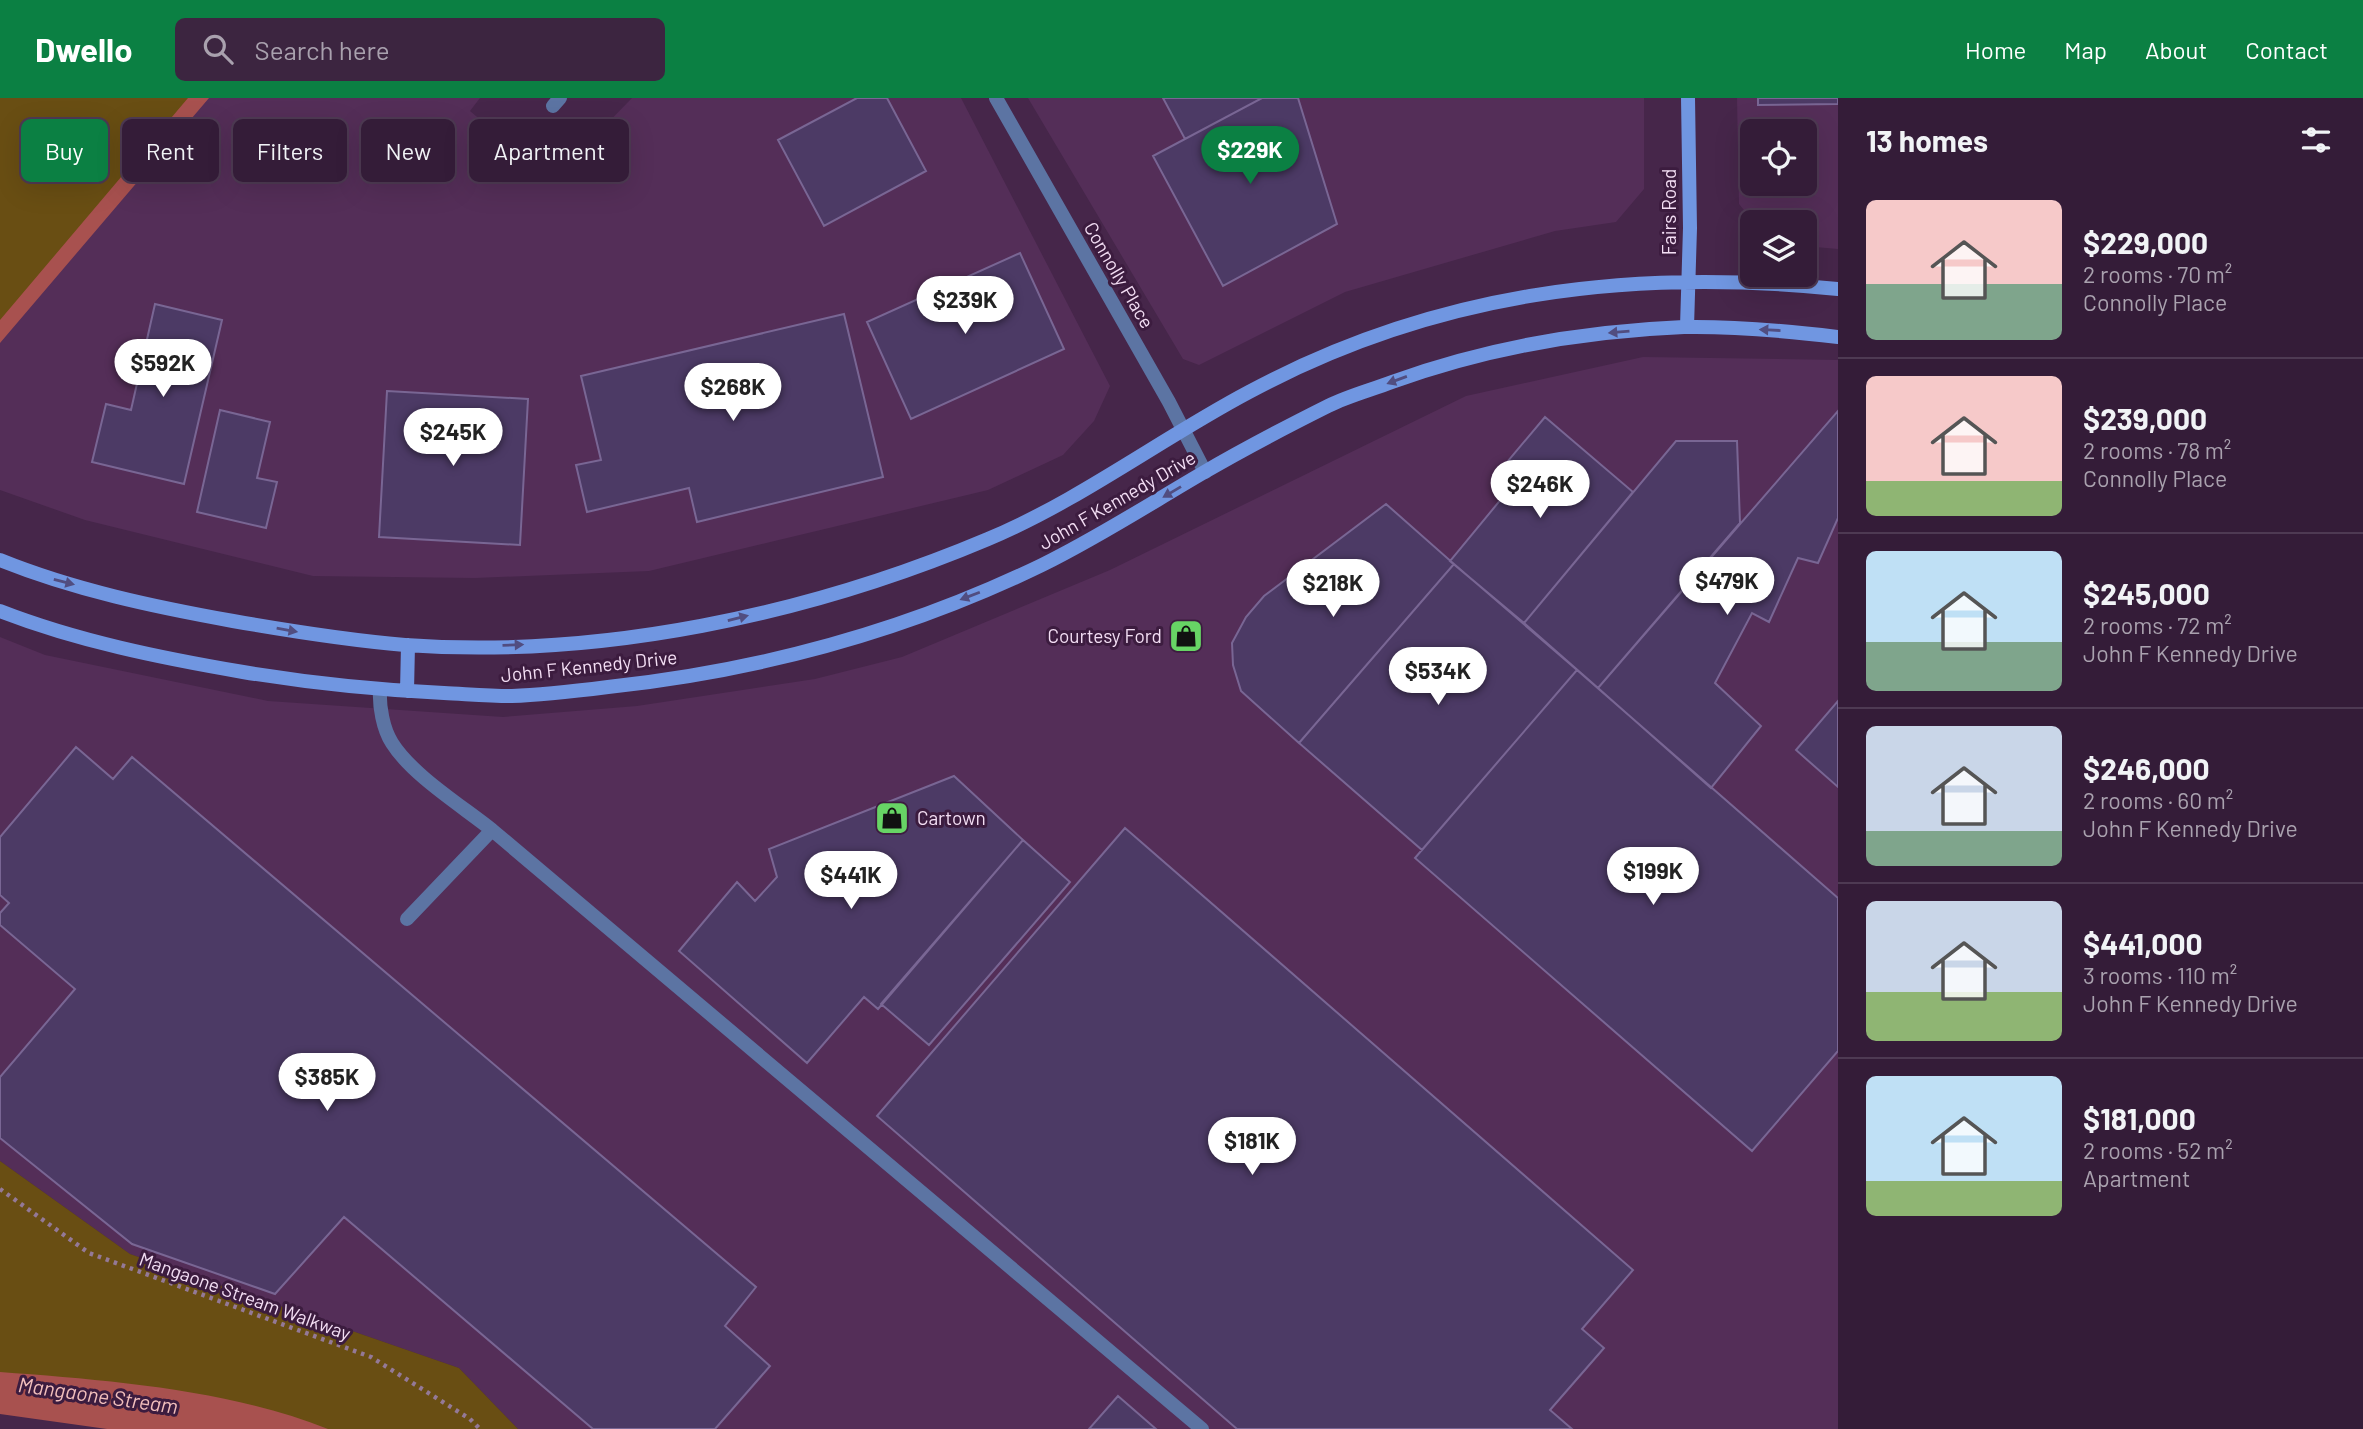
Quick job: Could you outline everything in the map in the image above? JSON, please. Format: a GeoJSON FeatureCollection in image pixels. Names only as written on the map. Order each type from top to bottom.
{"type":"FeatureCollection","features":[{"type":"Feature","properties":{"kind":"main road","name":"Fairs Road"},"geometry":{"type":"LineString","coordinates":[[1687,327],[1690,229],[1688,98]]}},
{"type":"Feature","properties":{"kind":"main road","name":"John F Kennedy Drive"},"geometry":{"type":"LineString","coordinates":[[0,560],[39,576],[183,612],[325,637],[408,645],[573,643],[716,624],[858,589],[992,537],[1084,490],[1252,390],[1333,352],[1426,319],[1484,303],[1569,289],[1688,280],[1774,282],[1838,289]]}},
{"type":"Feature","properties":{"kind":"main road","name":"John F Kennedy Drive"},"geometry":{"type":"LineString","coordinates":[[0,611],[33,624],[181,662],[288,680],[380,690],[508,696],[642,683],[718,671],[799,653],[872,632],[974,595],[1041,565],[1116,526],[1205,472],[1333,403],[1433,367],[1543,340],[1687,327],[1774,330],[1838,337]]}},
{"type":"Feature","properties":{"kind":"main road"},"geometry":{"type":"LineString","coordinates":[[407,691],[408,645]]}},
{"type":"Feature","properties":{"kind":"street","name":"Connolly Place"},"geometry":{"type":"LineString","coordinates":[[996,98],[1184,429],[1205,472]]}},
{"type":"Feature","properties":{"kind":"street"},"geometry":{"type":"LineString","coordinates":[[380,690],[390,741],[402,757],[1202,1429]]}},
{"type":"Feature","properties":{"kind":"street"},"geometry":{"type":"LineString","coordinates":[[407,919],[492,830]]}},
{"type":"Feature","properties":{"kind":"path","name":"Mangaone Stream Walkway"},"geometry":{"type":"LineString","coordinates":[[0,1189],[89,1253],[371,1357],[470,1419],[480,1429]]}},
{"type":"Feature","properties":{"kind":"shaded area"},"geometry":{"type":"Polygon","coordinates":[[[0,98],[198,98],[180,119],[122,119],[122,182],[127,182],[0,332],[0,98]]]}},
{"type":"Feature","properties":{"kind":"shaded area"},"geometry":{"type":"Polygon","coordinates":[[[198,98],[480,98],[470,111],[480,119],[469,119],[469,182],[629,182],[629,119],[612,119],[632,98],[961,98],[1110,386],[1094,421],[1063,455],[988,490],[649,571],[475,578],[313,576],[85,520],[0,490],[0,332],[127,182],[219,182],[219,119],[180,119],[198,98]]]}},
{"type":"Feature","properties":{"kind":"shaded area"},"geometry":{"type":"Polygon","coordinates":[[[1028,98],[1644,98],[1644,189],[1616,222],[1555,231],[1345,292],[1199,365],[1183,359],[1028,98]]]}},
{"type":"Feature","properties":{"kind":"shaded area"},"geometry":{"type":"Polygon","coordinates":[[[1737,98],[1838,98],[1838,249],[1817,247],[1817,210],[1744,210],[1739,204],[1737,98]]]}},
{"type":"Feature","properties":{"kind":"shaded area"},"geometry":{"type":"Polygon","coordinates":[[[1643,357],[1838,360],[1838,1429],[518,1429],[459,1368],[130,1254],[0,1161],[0,637],[45,655],[268,701],[503,717],[637,706],[815,679],[902,657],[1110,570],[1466,396],[1643,357]]]}},
{"type":"Feature","properties":{"kind":"shaded area"},"geometry":{"type":"Polygon","coordinates":[[[0,1161],[130,1254],[459,1368],[518,1429],[189,1429],[0,1401],[0,1161]]]}},
{"type":"Feature","properties":{"kind":"water"},"geometry":{"type":"Polygon","coordinates":[[[188,98],[209,98],[191,119],[170,119],[188,98]]]}},
{"type":"Feature","properties":{"kind":"water"},"geometry":{"type":"Polygon","coordinates":[[[122,176],[122,182],[137,182],[0,343],[0,320],[122,176]]]}},
{"type":"Feature","properties":{"kind":"water","name":"Mangaone Stream"},"geometry":{"type":"Polygon","coordinates":[[[0,1372],[124,1383],[208,1395],[290,1415],[328,1429],[107,1429],[0,1414],[0,1372]]]}},
{"type":"Feature","properties":{"kind":"building"},"geometry":{"type":"Polygon","coordinates":[[[857,98],[887,98],[926,171],[824,226],[778,140],[857,98]]]}},
{"type":"Feature","properties":{"kind":"building"},"geometry":{"type":"Polygon","coordinates":[[[1163,98],[1262,98],[1185,139],[1163,98]]]}},
{"type":"Feature","properties":{"kind":"building"},"geometry":{"type":"Polygon","coordinates":[[[1262,98],[1298,98],[1337,224],[1223,286],[1153,156],[1262,98]]]}},
{"type":"Feature","properties":{"kind":"building"},"geometry":{"type":"Polygon","coordinates":[[[1758,98],[1838,98],[1838,104],[1758,105],[1758,98]]]}},
{"type":"Feature","properties":{"kind":"building"},"geometry":{"type":"Polygon","coordinates":[[[1020,253],[1064,349],[911,419],[867,322],[1020,253]]]}},
{"type":"Feature","properties":{"kind":"building"},"geometry":{"type":"Polygon","coordinates":[[[155,304],[222,320],[184,484],[92,462],[106,404],[131,410],[155,304]]]}},
{"type":"Feature","properties":{"kind":"building"},"geometry":{"type":"Polygon","coordinates":[[[844,314],[883,477],[697,522],[689,488],[587,512],[576,465],[601,460],[581,376],[844,314]]]}},
{"type":"Feature","properties":{"kind":"building"},"geometry":{"type":"Polygon","coordinates":[[[387,391],[528,399],[520,545],[379,537],[387,391]]]}},
{"type":"Feature","properties":{"kind":"building"},"geometry":{"type":"Polygon","coordinates":[[[220,410],[270,422],[257,478],[277,482],[266,528],[197,512],[220,410]]]}},
{"type":"Feature","properties":{"kind":"building"},"geometry":{"type":"Polygon","coordinates":[[[1838,411],[1838,518],[1818,563],[1798,558],[1769,622],[1752,613],[1715,683],[1761,726],[1711,788],[1598,688],[1838,411]]]}},
{"type":"Feature","properties":{"kind":"building"},"geometry":{"type":"Polygon","coordinates":[[[1545,417],[1633,492],[1524,623],[1450,561],[1512,486],[1497,474],[1545,417]]]}},
{"type":"Feature","properties":{"kind":"building"},"geometry":{"type":"Polygon","coordinates":[[[1676,441],[1737,441],[1740,523],[1598,688],[1524,623],[1676,441]]]}},
{"type":"Feature","properties":{"kind":"building"},"geometry":{"type":"Polygon","coordinates":[[[1386,504],[1454,564],[1299,743],[1241,691],[1233,665],[1232,643],[1246,617],[1264,596],[1386,504]]]}},
{"type":"Feature","properties":{"kind":"building"},"geometry":{"type":"Polygon","coordinates":[[[1454,564],[1577,670],[1422,850],[1299,743],[1454,564]]]}},
{"type":"Feature","properties":{"kind":"building"},"geometry":{"type":"Polygon","coordinates":[[[1577,670],[1838,898],[1838,1051],[1752,1151],[1415,858],[1577,670]]]}},
{"type":"Feature","properties":{"kind":"building"},"geometry":{"type":"Polygon","coordinates":[[[1838,701],[1838,787],[1796,750],[1838,701]]]}},
{"type":"Feature","properties":{"kind":"building"},"geometry":{"type":"Polygon","coordinates":[[[76,747],[113,779],[132,757],[756,1287],[725,1326],[770,1366],[715,1429],[593,1429],[344,1217],[275,1294],[132,1244],[0,1138],[0,1077],[75,989],[0,925],[0,913],[9,903],[0,895],[0,837],[76,747]]]}},
{"type":"Feature","properties":{"kind":"building"},"geometry":{"type":"Polygon","coordinates":[[[954,776],[1023,840],[878,1009],[864,997],[807,1063],[679,951],[737,882],[755,901],[777,877],[769,849],[954,776]]]}},
{"type":"Feature","properties":{"kind":"building"},"geometry":{"type":"Polygon","coordinates":[[[1125,828],[1633,1270],[1582,1329],[1604,1348],[1550,1410],[1572,1429],[1237,1429],[877,1116],[1125,828]]]}},
{"type":"Feature","properties":{"kind":"building"},"geometry":{"type":"Polygon","coordinates":[[[1023,840],[1070,882],[929,1045],[881,1004],[1023,840]]]}},
{"type":"Feature","properties":{"kind":"building"},"geometry":{"type":"Polygon","coordinates":[[[1118,1396],[1156,1429],[1089,1429],[1118,1396]]]}},
{"type":"Feature","properties":{"kind":"place","name":"Courtesy Ford"},"geometry":{"type":"Point","coordinates":[1186,636]}},
{"type":"Feature","properties":{"kind":"place","name":"Cartown"},"geometry":{"type":"Point","coordinates":[892,818]}}]}
